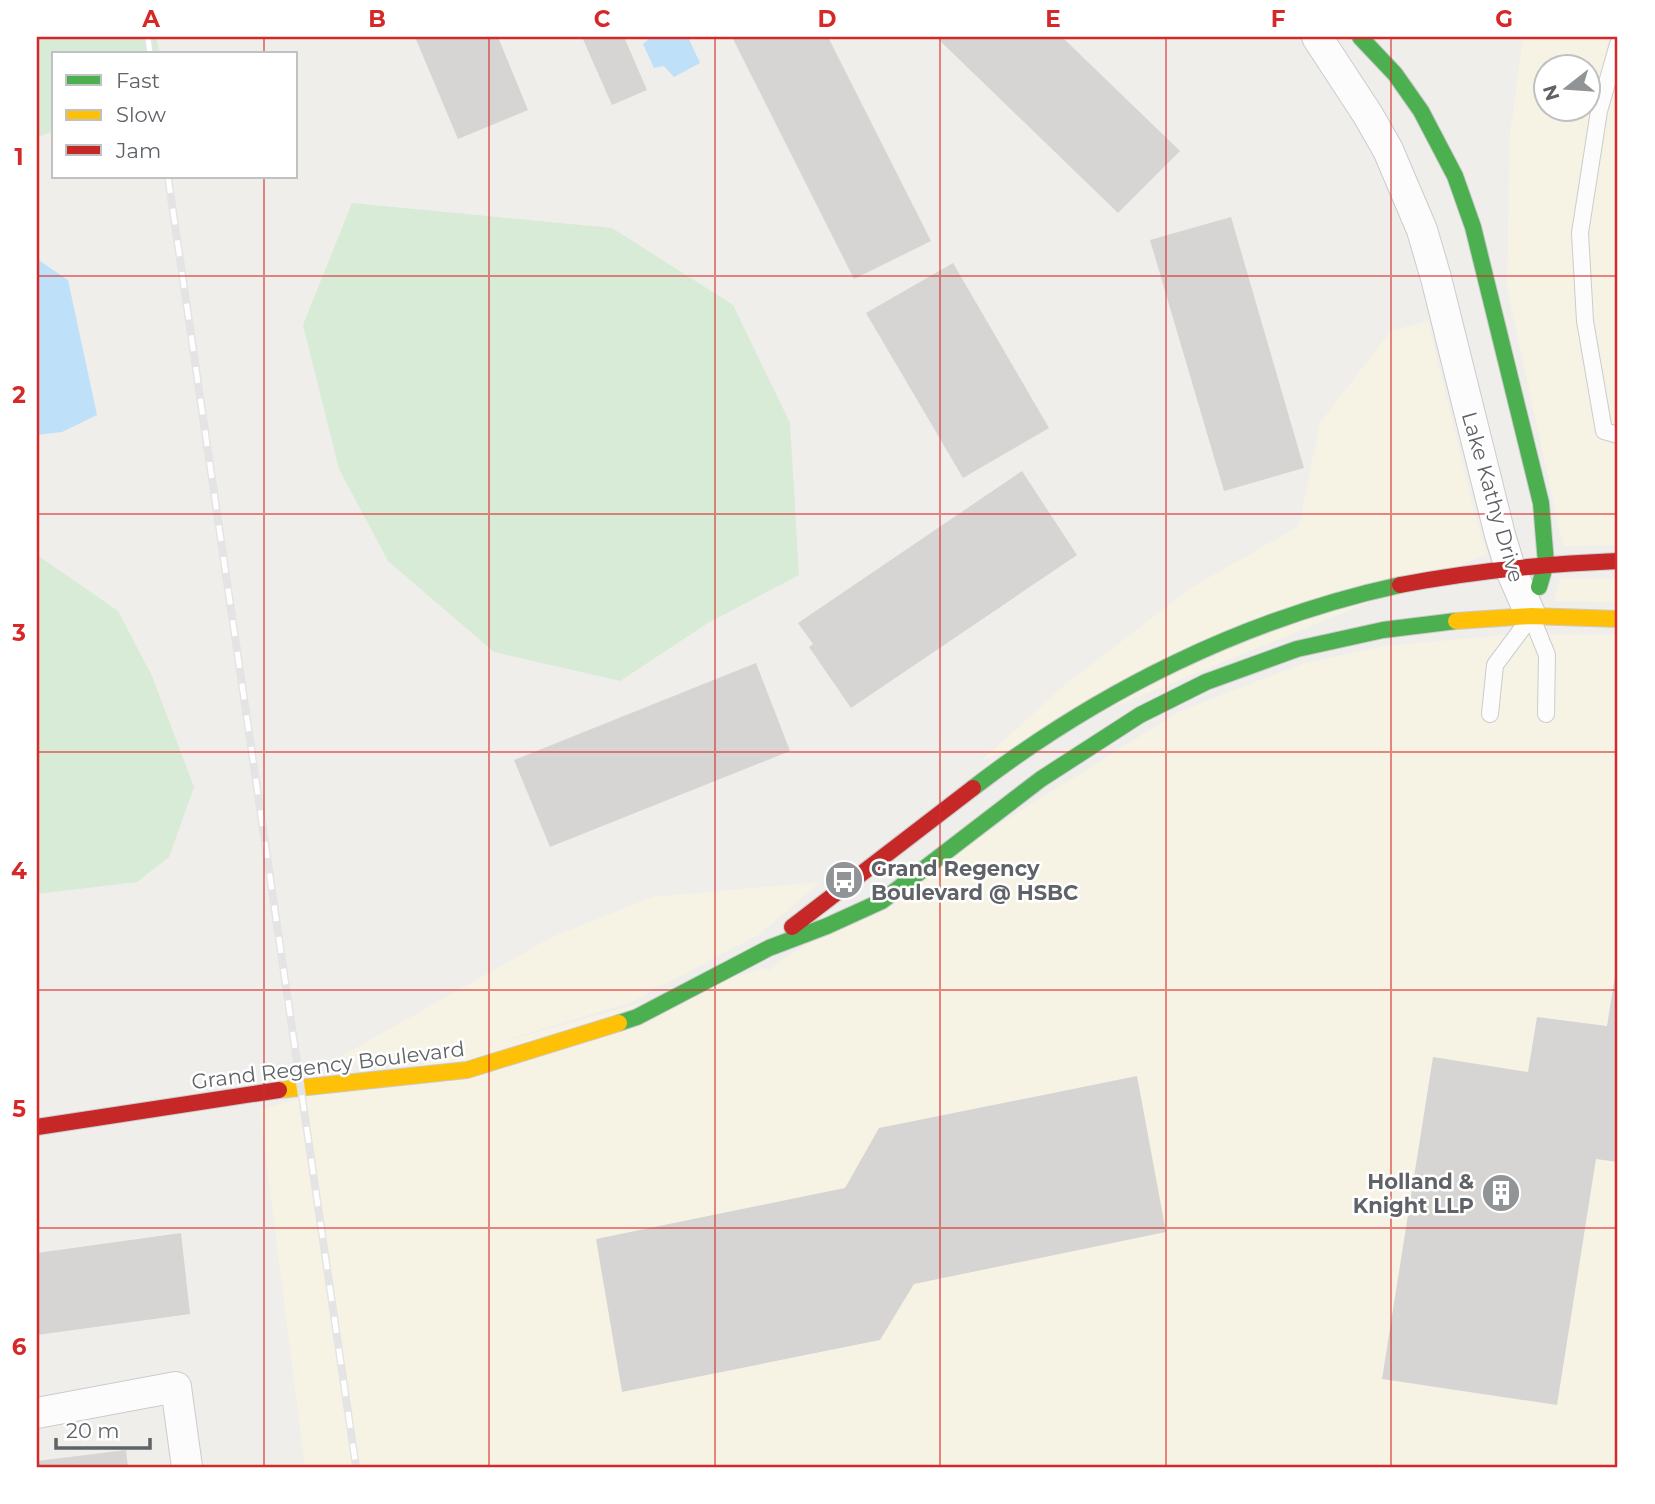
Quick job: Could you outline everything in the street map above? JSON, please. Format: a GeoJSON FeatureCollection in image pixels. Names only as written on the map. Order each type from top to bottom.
{"type":"FeatureCollection","features":[{"type":"Feature","properties":{"kind":"street","name":"Lake Kathy Drive"},"geometry":{"type":"LineString","coordinates":[[1317,37],[1388,150],[1422,230],[1510,568],[1531,617]]}},
{"type":"Feature","properties":{"kind":"street","name":"Lake Kathy Drive"},"geometry":{"type":"LineString","coordinates":[[1360,37],[1395,74],[1421,111],[1443,150],[1465,201],[1541,503],[1546,564],[1531,617]]}},
{"type":"Feature","properties":{"kind":"street","name":"Grand Regency Boulevard"},"geometry":{"type":"LineString","coordinates":[[769,948],[810,911],[1012,758],[1054,729],[1155,672],[1253,629],[1320,607],[1385,590],[1510,568],[1618,561]]}},
{"type":"Feature","properties":{"kind":"street","name":"Grand Regency Boulevard"},"geometry":{"type":"LineString","coordinates":[[37,1127],[299,1087],[467,1070],[637,1017],[769,948],[882,901],[1041,779],[1140,715],[1206,682],[1266,659],[1329,640],[1437,623],[1531,617],[1618,618]]}},
{"type":"Feature","properties":{"kind":"street"},"geometry":{"type":"LineString","coordinates":[[37,1413],[176,1387],[187,1467]]}},
{"type":"Feature","properties":{"kind":"lane"},"geometry":{"type":"LineString","coordinates":[[1618,44],[1599,111],[1580,233],[1585,321],[1598,402],[1604,431],[1618,435]]}},
{"type":"Feature","properties":{"kind":"lane"},"geometry":{"type":"LineString","coordinates":[[1490,714],[1495,665],[1531,617]]}},
{"type":"Feature","properties":{"kind":"lane"},"geometry":{"type":"LineString","coordinates":[[1531,617],[1547,655],[1546,714]]}},
{"type":"Feature","properties":{"kind":"shaded area"},"geometry":{"type":"Polygon","coordinates":[[[1523,37],[1618,37],[1618,545],[1563,546],[1507,288],[1510,135],[1523,37]]]}},
{"type":"Feature","properties":{"kind":"shaded area"},"geometry":{"type":"Polygon","coordinates":[[[1428,321],[1487,554],[981,761],[1067,683],[1191,588],[1299,526],[1320,423],[1391,331],[1428,321]]]}},
{"type":"Feature","properties":{"kind":"shaded area"},"geometry":{"type":"Polygon","coordinates":[[[1560,579],[1618,579],[1618,602],[1554,601],[1560,579]]]}},
{"type":"Feature","properties":{"kind":"shaded area"},"geometry":{"type":"Polygon","coordinates":[[[1518,634],[1521,639],[1532,634],[1618,635],[1618,1467],[305,1467],[260,1110],[766,968],[769,971],[779,962],[1180,711],[1302,664],[1385,646],[1518,634]]]}},
{"type":"Feature","properties":{"kind":"shaded area"},"geometry":{"type":"Polygon","coordinates":[[[820,882],[760,934],[631,1002],[464,1053],[321,1068],[552,937],[653,897],[820,882]]]}},
{"type":"Feature","properties":{"kind":"green space"},"geometry":{"type":"Polygon","coordinates":[[[37,37],[156,37],[160,52],[52,52],[52,132],[37,137],[37,37]]]}},
{"type":"Feature","properties":{"kind":"green space"},"geometry":{"type":"Polygon","coordinates":[[[352,203],[612,228],[733,305],[790,423],[799,575],[708,623],[620,681],[494,652],[388,561],[339,469],[303,325],[352,203]]]}},
{"type":"Feature","properties":{"kind":"green space"},"geometry":{"type":"Polygon","coordinates":[[[37,555],[118,611],[152,676],[194,787],[169,857],[137,882],[37,894],[37,555]]]}},
{"type":"Feature","properties":{"kind":"water"},"geometry":{"type":"Polygon","coordinates":[[[651,37],[688,37],[700,63],[674,77],[664,66],[654,68],[643,44],[651,37]]]}},
{"type":"Feature","properties":{"kind":"water"},"geometry":{"type":"Polygon","coordinates":[[[37,259],[68,280],[97,415],[62,432],[37,435],[37,259]]]}},
{"type":"Feature","properties":{"kind":"building"},"geometry":{"type":"Polygon","coordinates":[[[415,37],[498,37],[528,110],[458,139],[415,37]]]}},
{"type":"Feature","properties":{"kind":"building"},"geometry":{"type":"Polygon","coordinates":[[[582,37],[624,37],[647,90],[612,105],[582,37]]]}},
{"type":"Feature","properties":{"kind":"building"},"geometry":{"type":"Polygon","coordinates":[[[732,37],[828,37],[931,241],[854,279],[732,37]]]}},
{"type":"Feature","properties":{"kind":"building"},"geometry":{"type":"Polygon","coordinates":[[[936,37],[1062,37],[1180,151],[1118,213],[936,37]]]}},
{"type":"Feature","properties":{"kind":"building"},"geometry":{"type":"Polygon","coordinates":[[[1231,217],[1304,468],[1224,491],[1150,240],[1231,217]]]}},
{"type":"Feature","properties":{"kind":"building"},"geometry":{"type":"Polygon","coordinates":[[[953,263],[1049,428],[963,478],[866,313],[953,263]]]}},
{"type":"Feature","properties":{"kind":"building"},"geometry":{"type":"Polygon","coordinates":[[[1022,471],[1077,555],[851,708],[809,647],[813,644],[798,623],[1022,471]]]}},
{"type":"Feature","properties":{"kind":"building"},"geometry":{"type":"Polygon","coordinates":[[[756,663],[790,751],[550,847],[514,760],[756,663]]]}},
{"type":"Feature","properties":{"kind":"building","name":"Holland & Knight LLP"},"geometry":{"type":"Polygon","coordinates":[[[1617,963],[1618,1162],[1596,1159],[1557,1405],[1382,1379],[1433,1057],[1528,1072],[1537,1017],[1607,1026],[1617,963]]]}},
{"type":"Feature","properties":{"kind":"building"},"geometry":{"type":"Polygon","coordinates":[[[1137,1076],[1166,1232],[914,1284],[880,1340],[622,1392],[596,1239],[845,1188],[879,1128],[1137,1076]]]}},
{"type":"Feature","properties":{"kind":"building"},"geometry":{"type":"Polygon","coordinates":[[[181,1233],[190,1314],[37,1335],[37,1253],[181,1233]]]}},
{"type":"Feature","properties":{"kind":"building"},"geometry":{"type":"Polygon","coordinates":[[[126,1450],[128,1467],[37,1467],[37,1461],[126,1450]]]}},
{"type":"Feature","properties":{"kind":"railway"},"geometry":{"type":"LineString","coordinates":[[148,37],[150,52]]}},
{"type":"Feature","properties":{"kind":"railway"},"geometry":{"type":"LineString","coordinates":[[168,178],[356,1467]]}},
{"type":"Feature","properties":{"kind":"traffic: fast"},"geometry":{"type":"LineString","coordinates":[[1360,37],[1395,74],[1421,111],[1455,176],[1473,227],[1541,503],[1546,563],[1539,587]]}},
{"type":"Feature","properties":{"kind":"traffic: fast"},"geometry":{"type":"LineString","coordinates":[[973,788],[1071,720],[1175,663],[1285,617],[1400,585]]}},
{"type":"Feature","properties":{"kind":"traffic: fast"},"geometry":{"type":"LineString","coordinates":[[619,1023],[637,1017],[769,948],[882,901],[1041,779],[1140,715],[1206,682],[1297,649],[1383,630],[1456,621]]}},
{"type":"Feature","properties":{"kind":"traffic: slow"},"geometry":{"type":"LineString","coordinates":[[1456,621],[1531,616],[1618,619]]}},
{"type":"Feature","properties":{"kind":"traffic: slow"},"geometry":{"type":"LineString","coordinates":[[279,1090],[467,1070],[619,1023]]}},
{"type":"Feature","properties":{"kind":"traffic: jam"},"geometry":{"type":"LineString","coordinates":[[1400,585],[1509,569],[1618,561]]}},
{"type":"Feature","properties":{"kind":"traffic: jam"},"geometry":{"type":"LineString","coordinates":[[792,927],[973,788]]}},
{"type":"Feature","properties":{"kind":"traffic: jam"},"geometry":{"type":"LineString","coordinates":[[37,1127],[279,1090]]}},
{"type":"Feature","properties":{"kind":"place","name":"Grand Regency Boulevard @ HSBC"},"geometry":{"type":"Point","coordinates":[844,880]}},
{"type":"Feature","properties":{"kind":"place","name":"Holland & Knight LLP"},"geometry":{"type":"Point","coordinates":[1501,1193]}}]}
